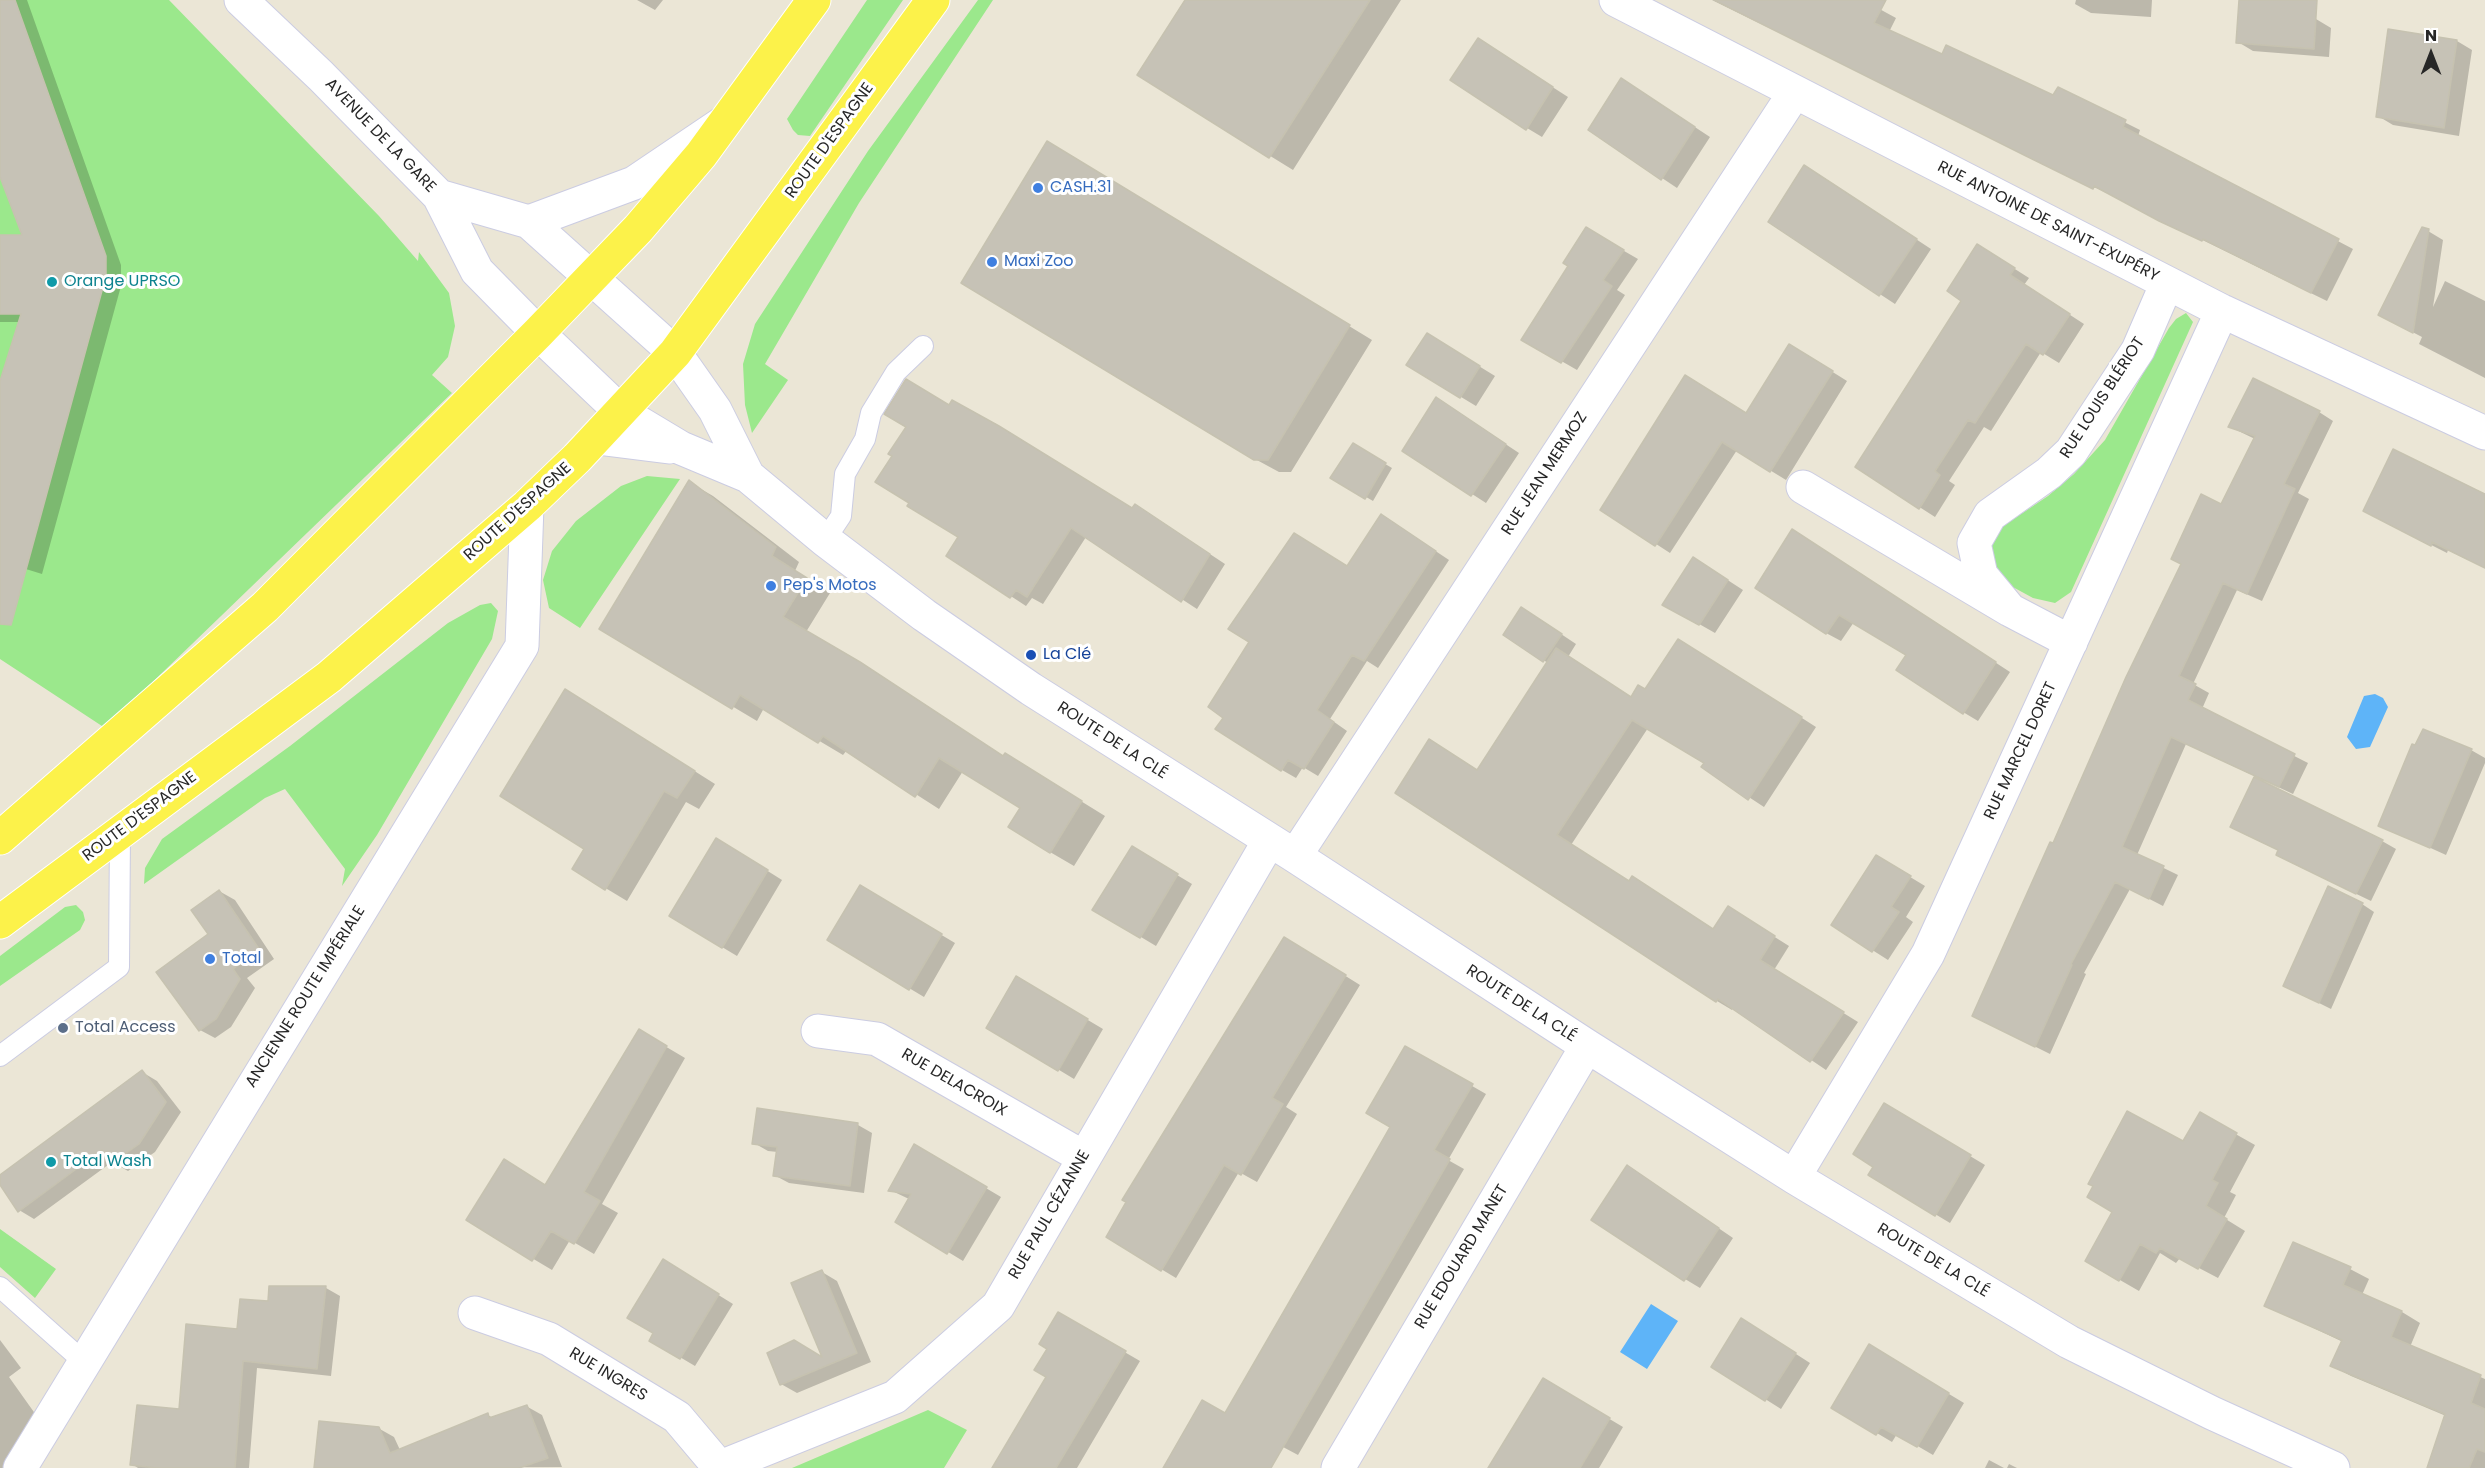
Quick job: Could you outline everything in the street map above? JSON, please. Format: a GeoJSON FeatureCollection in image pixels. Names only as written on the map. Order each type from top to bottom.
{"type":"FeatureCollection","features":[{"type":"Feature","properties":{"kind":"main road"},"geometry":{"type":"LineString","coordinates":[[0,838],[265,607],[538,333],[592,277],[701,155],[814,0]]}},
{"type":"Feature","properties":{"kind":"main road","name":"ROUTE D'ESPAGNE"},"geometry":{"type":"LineString","coordinates":[[0,922],[329,677],[527,506],[597,438],[675,352],[933,0]]}},
{"type":"Feature","properties":{"kind":"street","name":"AVENUE DE LA GARE"},"geometry":{"type":"LineString","coordinates":[[241,0],[321,76],[439,196],[529,222],[675,352]]}},
{"type":"Feature","properties":{"kind":"street","name":"RUE ANTOINE DE SAINT-EXUPÉRY"},"geometry":{"type":"LineString","coordinates":[[1616,0],[2222,311],[2485,433]]}},
{"type":"Feature","properties":{"kind":"street","name":"RUE JEAN MERMOZ"},"geometry":{"type":"LineString","coordinates":[[1282,849],[1795,93]]}},
{"type":"Feature","properties":{"kind":"street"},"geometry":{"type":"LineString","coordinates":[[529,222],[634,183],[727,120]]}},
{"type":"Feature","properties":{"kind":"street","name":"ROUTE DE LA CLÉ"},"geometry":{"type":"LineString","coordinates":[[439,196],[477,271],[621,412],[681,448],[748,476],[825,540],[924,615],[1031,689],[1794,1178],[2069,1342],[2212,1413],[2333,1468]]}},
{"type":"Feature","properties":{"kind":"street","name":"RUE LOUIS BLÉRIOT"},"geometry":{"type":"LineString","coordinates":[[2010,610],[1981,575],[1974,543],[1990,515],[2049,473],[2071,452],[2138,350],[2167,283]]}},
{"type":"Feature","properties":{"kind":"street","name":"RUE MARCEL DORET"},"geometry":{"type":"LineString","coordinates":[[1794,1178],[1928,954],[2222,311]]}},
{"type":"Feature","properties":{"kind":"street","name":"ROUTE DE LA CLÉ"},"geometry":{"type":"LineString","coordinates":[[675,352],[715,410],[748,476]]}},
{"type":"Feature","properties":{"kind":"street","name":"ROUTE DE LA CLÉ"},"geometry":{"type":"LineString","coordinates":[[597,438],[681,448]]}},
{"type":"Feature","properties":{"kind":"street","name":"RUE LOUIS BLÉRIOT"},"geometry":{"type":"LineString","coordinates":[[1803,487],[2010,610],[2071,642]]}},
{"type":"Feature","properties":{"kind":"street","name":"ANCIENNE ROUTE IMPÉRIALE"},"geometry":{"type":"LineString","coordinates":[[20,1468],[522,646],[527,506]]}},
{"type":"Feature","properties":{"kind":"street","name":"RUE PAUL CÉZANNE"},"geometry":{"type":"LineString","coordinates":[[719,1468],[895,1397],[998,1306],[1083,1157],[1282,849]]}},
{"type":"Feature","properties":{"kind":"street","name":"RUE DELACROIX"},"geometry":{"type":"LineString","coordinates":[[818,1031],[877,1038],[1083,1157]]}},
{"type":"Feature","properties":{"kind":"street","name":"RUE EDOUARD MANET"},"geometry":{"type":"LineString","coordinates":[[1338,1468],[1587,1046]]}},
{"type":"Feature","properties":{"kind":"street","name":"RUE INGRES"},"geometry":{"type":"LineString","coordinates":[[475,1314],[549,1339],[677,1417],[719,1468]]}},
{"type":"Feature","properties":{"kind":"lane"},"geometry":{"type":"LineString","coordinates":[[825,540],[841,516],[845,474],[865,439],[871,413],[896,372],[923,346]]}},
{"type":"Feature","properties":{"kind":"lane"},"geometry":{"type":"LineString","coordinates":[[0,1056],[119,967],[120,832]]}},
{"type":"Feature","properties":{"kind":"lane"},"geometry":{"type":"LineString","coordinates":[[0,1287],[84,1362]]}},
{"type":"Feature","properties":{"kind":"green space"},"geometry":{"type":"Polygon","coordinates":[[[0,0],[169,0],[379,216],[418,261],[419,252],[449,293],[455,326],[448,357],[432,375],[452,393],[105,728],[0,659],[0,0]]]}},
{"type":"Feature","properties":{"kind":"green space"},"geometry":{"type":"Polygon","coordinates":[[[867,0],[903,0],[810,136],[798,135],[787,119],[867,0]]]}},
{"type":"Feature","properties":{"kind":"green space"},"geometry":{"type":"Polygon","coordinates":[[[978,0],[993,0],[859,203],[765,364],[788,380],[752,433],[745,405],[743,364],[755,324],[868,151],[978,0]]]}},
{"type":"Feature","properties":{"kind":"green space"},"geometry":{"type":"Polygon","coordinates":[[[2186,313],[2193,322],[2071,592],[2055,603],[2033,598],[2011,586],[1995,566],[1990,549],[1997,530],[2048,496],[2074,474],[2105,440],[2169,328],[2176,319],[2186,313]]]}},
{"type":"Feature","properties":{"kind":"green space"},"geometry":{"type":"Polygon","coordinates":[[[647,476],[680,479],[580,628],[549,608],[543,580],[552,551],[576,521],[621,486],[647,476]]]}},
{"type":"Feature","properties":{"kind":"green space"},"geometry":{"type":"Polygon","coordinates":[[[491,603],[498,611],[492,639],[377,835],[342,886],[345,869],[285,789],[265,798],[144,884],[145,868],[162,839],[290,746],[448,623],[480,605],[491,603]]]}},
{"type":"Feature","properties":{"kind":"green space"},"geometry":{"type":"Polygon","coordinates":[[[76,905],[83,912],[85,920],[80,930],[0,986],[0,956],[65,907],[76,905]]]}},
{"type":"Feature","properties":{"kind":"green space"},"geometry":{"type":"Polygon","coordinates":[[[0,1229],[56,1269],[35,1298],[0,1267],[0,1229]]]}},
{"type":"Feature","properties":{"kind":"green space"},"geometry":{"type":"Polygon","coordinates":[[[928,1410],[967,1430],[944,1468],[792,1468],[928,1410]]]}},
{"type":"Feature","properties":{"kind":"water"},"geometry":{"type":"Polygon","coordinates":[[[2375,694],[2383,698],[2388,707],[2370,747],[2356,749],[2347,737],[2364,696],[2375,694]]]}},
{"type":"Feature","properties":{"kind":"water"},"geometry":{"type":"Polygon","coordinates":[[[1651,1304],[1678,1321],[1647,1369],[1620,1352],[1651,1304]]]}},
{"type":"Feature","properties":{"kind":"building","name":"Orange UPRSO"},"geometry":{"type":"Polygon","coordinates":[[[0,0],[15,0],[106,256],[106,276],[11,625],[0,624],[0,381],[21,314],[0,314],[0,235],[22,235],[0,177],[0,0]]]}},
{"type":"Feature","properties":{"kind":"building"},"geometry":{"type":"Polygon","coordinates":[[[1185,0],[1370,0],[1269,158],[1137,75],[1185,0]]]}},
{"type":"Feature","properties":{"kind":"building"},"geometry":{"type":"Polygon","coordinates":[[[1714,0],[1886,0],[1874,23],[1942,54],[1946,45],[2053,95],[2058,87],[2126,120],[2123,127],[2339,239],[2311,293],[2203,239],[2202,241],[2159,221],[2094,186],[2093,189],[1714,0]]]}},
{"type":"Feature","properties":{"kind":"building"},"geometry":{"type":"Polygon","coordinates":[[[2239,0],[2317,0],[2314,49],[2236,43],[2239,0]]]}},
{"type":"Feature","properties":{"kind":"building"},"geometry":{"type":"Polygon","coordinates":[[[2388,29],[2457,40],[2444,128],[2376,117],[2388,29]]]}},
{"type":"Feature","properties":{"kind":"building"},"geometry":{"type":"Polygon","coordinates":[[[1478,38],[1553,87],[1526,130],[1450,80],[1478,38]]]}},
{"type":"Feature","properties":{"kind":"building"},"geometry":{"type":"Polygon","coordinates":[[[1621,78],[1695,127],[1661,180],[1588,130],[1621,78]]]}},
{"type":"Feature","properties":{"kind":"building"},"geometry":{"type":"Polygon","coordinates":[[[1047,141],[1350,325],[1268,460],[1254,460],[961,283],[1047,141]]]}},
{"type":"Feature","properties":{"kind":"building"},"geometry":{"type":"Polygon","coordinates":[[[1804,165],[1917,239],[1879,296],[1768,222],[1804,165]]]}},
{"type":"Feature","properties":{"kind":"building"},"geometry":{"type":"Polygon","coordinates":[[[1586,227],[1624,250],[1603,280],[1612,286],[1561,363],[1521,340],[1568,266],[1563,263],[1586,227]]]}},
{"type":"Feature","properties":{"kind":"building"},"geometry":{"type":"Polygon","coordinates":[[[2422,227],[2429,229],[2413,333],[2378,315],[2422,227]]]}},
{"type":"Feature","properties":{"kind":"building"},"geometry":{"type":"Polygon","coordinates":[[[1977,244],[2015,268],[2010,275],[2070,314],[2043,355],[2026,344],[1975,423],[1968,420],[1935,471],[1940,475],[1919,509],[1855,467],[1961,301],[1947,291],[1977,244]]]}},
{"type":"Feature","properties":{"kind":"building"},"geometry":{"type":"Polygon","coordinates":[[[1427,333],[1480,366],[1460,398],[1406,365],[1427,333]]]}},
{"type":"Feature","properties":{"kind":"building"},"geometry":{"type":"Polygon","coordinates":[[[1789,344],[1833,371],[1770,472],[1722,442],[1655,546],[1600,510],[1685,375],[1746,413],[1789,344]]]}},
{"type":"Feature","properties":{"kind":"building"},"geometry":{"type":"Polygon","coordinates":[[[2253,378],[2320,411],[2284,484],[2295,489],[2247,594],[2223,583],[2179,676],[2196,684],[2188,700],[2295,754],[2279,787],[2171,737],[2122,847],[2164,866],[2149,899],[2115,882],[2071,964],[2035,1047],[1972,1016],[2050,842],[2053,843],[2126,677],[2181,564],[2171,559],[2201,494],[2221,504],[2255,436],[2228,427],[2253,378]]]}},
{"type":"Feature","properties":{"kind":"building"},"geometry":{"type":"Polygon","coordinates":[[[906,379],[949,405],[952,400],[999,426],[1132,508],[1135,504],[1210,554],[1181,602],[1071,528],[1027,597],[1016,590],[1010,598],[946,556],[958,537],[907,506],[909,503],[875,482],[892,456],[888,454],[906,427],[884,414],[906,379]]]}},
{"type":"Feature","properties":{"kind":"building"},"geometry":{"type":"Polygon","coordinates":[[[1436,397],[1506,444],[1471,496],[1402,451],[1436,397]]]}},
{"type":"Feature","properties":{"kind":"building"},"geometry":{"type":"Polygon","coordinates":[[[1353,443],[1386,463],[1365,499],[1330,478],[1353,443]]]}},
{"type":"Feature","properties":{"kind":"building"},"geometry":{"type":"Polygon","coordinates":[[[2393,449],[2485,494],[2485,568],[2432,542],[2431,546],[2363,511],[2393,449]]]}},
{"type":"Feature","properties":{"kind":"building"},"geometry":{"type":"Polygon","coordinates":[[[689,480],[776,547],[772,556],[807,578],[783,617],[860,662],[1003,756],[1005,753],[1082,801],[1050,853],[1008,827],[1020,808],[939,758],[915,797],[823,736],[818,743],[740,695],[732,709],[599,629],[689,480]]]}},
{"type":"Feature","properties":{"kind":"building"},"geometry":{"type":"Polygon","coordinates":[[[1381,514],[1436,551],[1364,661],[1352,655],[1317,710],[1334,722],[1304,769],[1288,760],[1281,771],[1215,729],[1223,718],[1208,707],[1249,642],[1228,629],[1294,533],[1347,566],[1381,514]]]}},
{"type":"Feature","properties":{"kind":"building"},"geometry":{"type":"Polygon","coordinates":[[[1792,529],[1996,662],[1963,714],[1896,670],[1906,655],[1839,615],[1826,634],[1755,588],[1792,529]]]}},
{"type":"Feature","properties":{"kind":"building"},"geometry":{"type":"Polygon","coordinates":[[[1693,557],[1728,580],[1699,625],[1662,605],[1693,557]]]}},
{"type":"Feature","properties":{"kind":"building"},"geometry":{"type":"Polygon","coordinates":[[[1521,607],[1562,634],[1543,662],[1503,635],[1521,607]]]}},
{"type":"Feature","properties":{"kind":"building"},"geometry":{"type":"Polygon","coordinates":[[[1678,639],[1802,717],[1748,800],[1701,767],[1704,763],[1632,720],[1557,835],[1629,881],[1632,876],[1713,929],[1728,906],[1775,936],[1760,960],[1844,1012],[1810,1062],[1718,999],[1716,1002],[1395,793],[1429,739],[1477,770],[1556,648],[1631,697],[1638,685],[1645,689],[1678,639]]]}},
{"type":"Feature","properties":{"kind":"building"},"geometry":{"type":"Polygon","coordinates":[[[565,689],[695,771],[677,798],[664,791],[605,890],[572,869],[584,849],[500,796],[565,689]]]}},
{"type":"Feature","properties":{"kind":"building"},"geometry":{"type":"Polygon","coordinates":[[[2423,729],[2472,749],[2430,848],[2378,826],[2412,744],[2415,745],[2423,729]]]}},
{"type":"Feature","properties":{"kind":"building"},"geometry":{"type":"Polygon","coordinates":[[[2254,777],[2383,840],[2356,894],[2276,855],[2278,850],[2230,827],[2254,777]]]}},
{"type":"Feature","properties":{"kind":"building"},"geometry":{"type":"Polygon","coordinates":[[[716,838],[768,870],[722,948],[669,916],[716,838]]]}},
{"type":"Feature","properties":{"kind":"building"},"geometry":{"type":"Polygon","coordinates":[[[1132,846],[1178,874],[1140,938],[1092,910],[1132,846]]]}},
{"type":"Feature","properties":{"kind":"building"},"geometry":{"type":"Polygon","coordinates":[[[1876,855],[1911,876],[1891,907],[1899,912],[1872,952],[1831,925],[1876,855]]]}},
{"type":"Feature","properties":{"kind":"building"},"geometry":{"type":"Polygon","coordinates":[[[860,885],[942,934],[909,990],[827,940],[860,885]]]}},
{"type":"Feature","properties":{"kind":"building"},"geometry":{"type":"Polygon","coordinates":[[[2328,886],[2363,903],[2319,1003],[2283,986],[2328,886]]]}},
{"type":"Feature","properties":{"kind":"building","name":"Total"},"geometry":{"type":"Polygon","coordinates":[[[219,890],[259,949],[233,969],[240,979],[216,1019],[199,1031],[156,972],[208,934],[191,910],[219,890]]]}},
{"type":"Feature","properties":{"kind":"building"},"geometry":{"type":"Polygon","coordinates":[[[1284,937],[1346,975],[1272,1098],[1283,1104],[1241,1175],[1224,1165],[1161,1271],[1106,1237],[1126,1202],[1122,1200],[1284,937]]]}},
{"type":"Feature","properties":{"kind":"building"},"geometry":{"type":"Polygon","coordinates":[[[1016,976],[1088,1019],[1058,1071],[986,1028],[1016,976]]]}},
{"type":"Feature","properties":{"kind":"building"},"geometry":{"type":"Polygon","coordinates":[[[639,1029],[667,1046],[584,1192],[600,1201],[574,1244],[551,1231],[532,1261],[466,1220],[504,1159],[545,1185],[639,1029]]]}},
{"type":"Feature","properties":{"kind":"building"},"geometry":{"type":"Polygon","coordinates":[[[1405,1046],[1473,1084],[1434,1150],[1450,1159],[1271,1468],[1163,1468],[1202,1400],[1225,1413],[1357,1185],[1390,1127],[1366,1113],[1405,1046]]]}},
{"type":"Feature","properties":{"kind":"building"},"geometry":{"type":"Polygon","coordinates":[[[142,1070],[166,1102],[139,1144],[112,1163],[102,1150],[18,1212],[0,1185],[0,1175],[142,1070]]]}},
{"type":"Feature","properties":{"kind":"building"},"geometry":{"type":"Polygon","coordinates":[[[1884,1103],[1971,1155],[1935,1216],[1868,1175],[1873,1167],[1853,1154],[1884,1103]]]}},
{"type":"Feature","properties":{"kind":"building"},"geometry":{"type":"Polygon","coordinates":[[[757,1108],[858,1123],[850,1186],[773,1176],[777,1147],[752,1144],[757,1108]]]}},
{"type":"Feature","properties":{"kind":"building"},"geometry":{"type":"Polygon","coordinates":[[[2127,1111],[2183,1141],[2200,1112],[2237,1133],[2212,1180],[2218,1183],[2206,1206],[2227,1219],[2198,1269],[2160,1248],[2156,1253],[2140,1244],[2119,1281],[2085,1261],[2112,1212],[2087,1197],[2093,1186],[2088,1184],[2127,1111]]]}},
{"type":"Feature","properties":{"kind":"building"},"geometry":{"type":"Polygon","coordinates":[[[914,1144],[987,1187],[947,1254],[895,1222],[911,1194],[888,1191],[914,1144]]]}},
{"type":"Feature","properties":{"kind":"building"},"geometry":{"type":"Polygon","coordinates":[[[1627,1165],[1719,1228],[1684,1281],[1591,1220],[1627,1165]]]}},
{"type":"Feature","properties":{"kind":"building"},"geometry":{"type":"Polygon","coordinates":[[[2293,1242],[2351,1267],[2343,1285],[2402,1311],[2391,1337],[2481,1375],[2471,1403],[2485,1409],[2485,1452],[2477,1449],[2469,1468],[2427,1468],[2445,1414],[2330,1366],[2342,1340],[2264,1306],[2293,1242]]]}},
{"type":"Feature","properties":{"kind":"building"},"geometry":{"type":"Polygon","coordinates":[[[663,1259],[719,1294],[680,1359],[649,1341],[653,1333],[627,1318],[663,1259]]]}},
{"type":"Feature","properties":{"kind":"building"},"geometry":{"type":"Polygon","coordinates":[[[822,1270],[857,1353],[780,1385],[767,1353],[794,1340],[822,1357],[791,1283],[822,1270]]]}},
{"type":"Feature","properties":{"kind":"building"},"geometry":{"type":"Polygon","coordinates":[[[269,1286],[326,1286],[317,1369],[243,1361],[235,1468],[157,1468],[130,1465],[137,1405],[179,1409],[186,1324],[237,1329],[240,1299],[268,1301],[269,1286]]]}},
{"type":"Feature","properties":{"kind":"building"},"geometry":{"type":"Polygon","coordinates":[[[1058,1312],[1126,1351],[1056,1468],[992,1468],[1046,1377],[1034,1370],[1047,1349],[1039,1344],[1058,1312]]]}},
{"type":"Feature","properties":{"kind":"building"},"geometry":{"type":"Polygon","coordinates":[[[1741,1318],[1796,1353],[1765,1401],[1711,1367],[1741,1318]]]}},
{"type":"Feature","properties":{"kind":"building"},"geometry":{"type":"Polygon","coordinates":[[[1869,1344],[1949,1393],[1917,1447],[1881,1427],[1876,1435],[1831,1408],[1869,1344]]]}},
{"type":"Feature","properties":{"kind":"building"},"geometry":{"type":"Polygon","coordinates":[[[1543,1378],[1610,1418],[1580,1468],[1488,1468],[1543,1378]]]}},
{"type":"Feature","properties":{"kind":"building"},"geometry":{"type":"Polygon","coordinates":[[[527,1405],[548,1458],[519,1468],[314,1468],[319,1421],[379,1427],[390,1453],[488,1413],[489,1418],[527,1405]]]}},
{"type":"Feature","properties":{"kind":"place","name":"CASH.31"},"geometry":{"type":"Point","coordinates":[1038,188]}},
{"type":"Feature","properties":{"kind":"place","name":"Maxi Zoo"},"geometry":{"type":"Point","coordinates":[992,262]}},
{"type":"Feature","properties":{"kind":"place","name":"Orange UPRSO"},"geometry":{"type":"Point","coordinates":[52,282]}},
{"type":"Feature","properties":{"kind":"place","name":"Pep's Motos"},"geometry":{"type":"Point","coordinates":[771,586]}},
{"type":"Feature","properties":{"kind":"place","name":"La Clé"},"geometry":{"type":"Point","coordinates":[1031,655]}},
{"type":"Feature","properties":{"kind":"place","name":"Total"},"geometry":{"type":"Point","coordinates":[210,959]}},
{"type":"Feature","properties":{"kind":"place","name":"Total Access"},"geometry":{"type":"Point","coordinates":[63,1028]}},
{"type":"Feature","properties":{"kind":"place","name":"Total Wash"},"geometry":{"type":"Point","coordinates":[51,1162]}}]}
